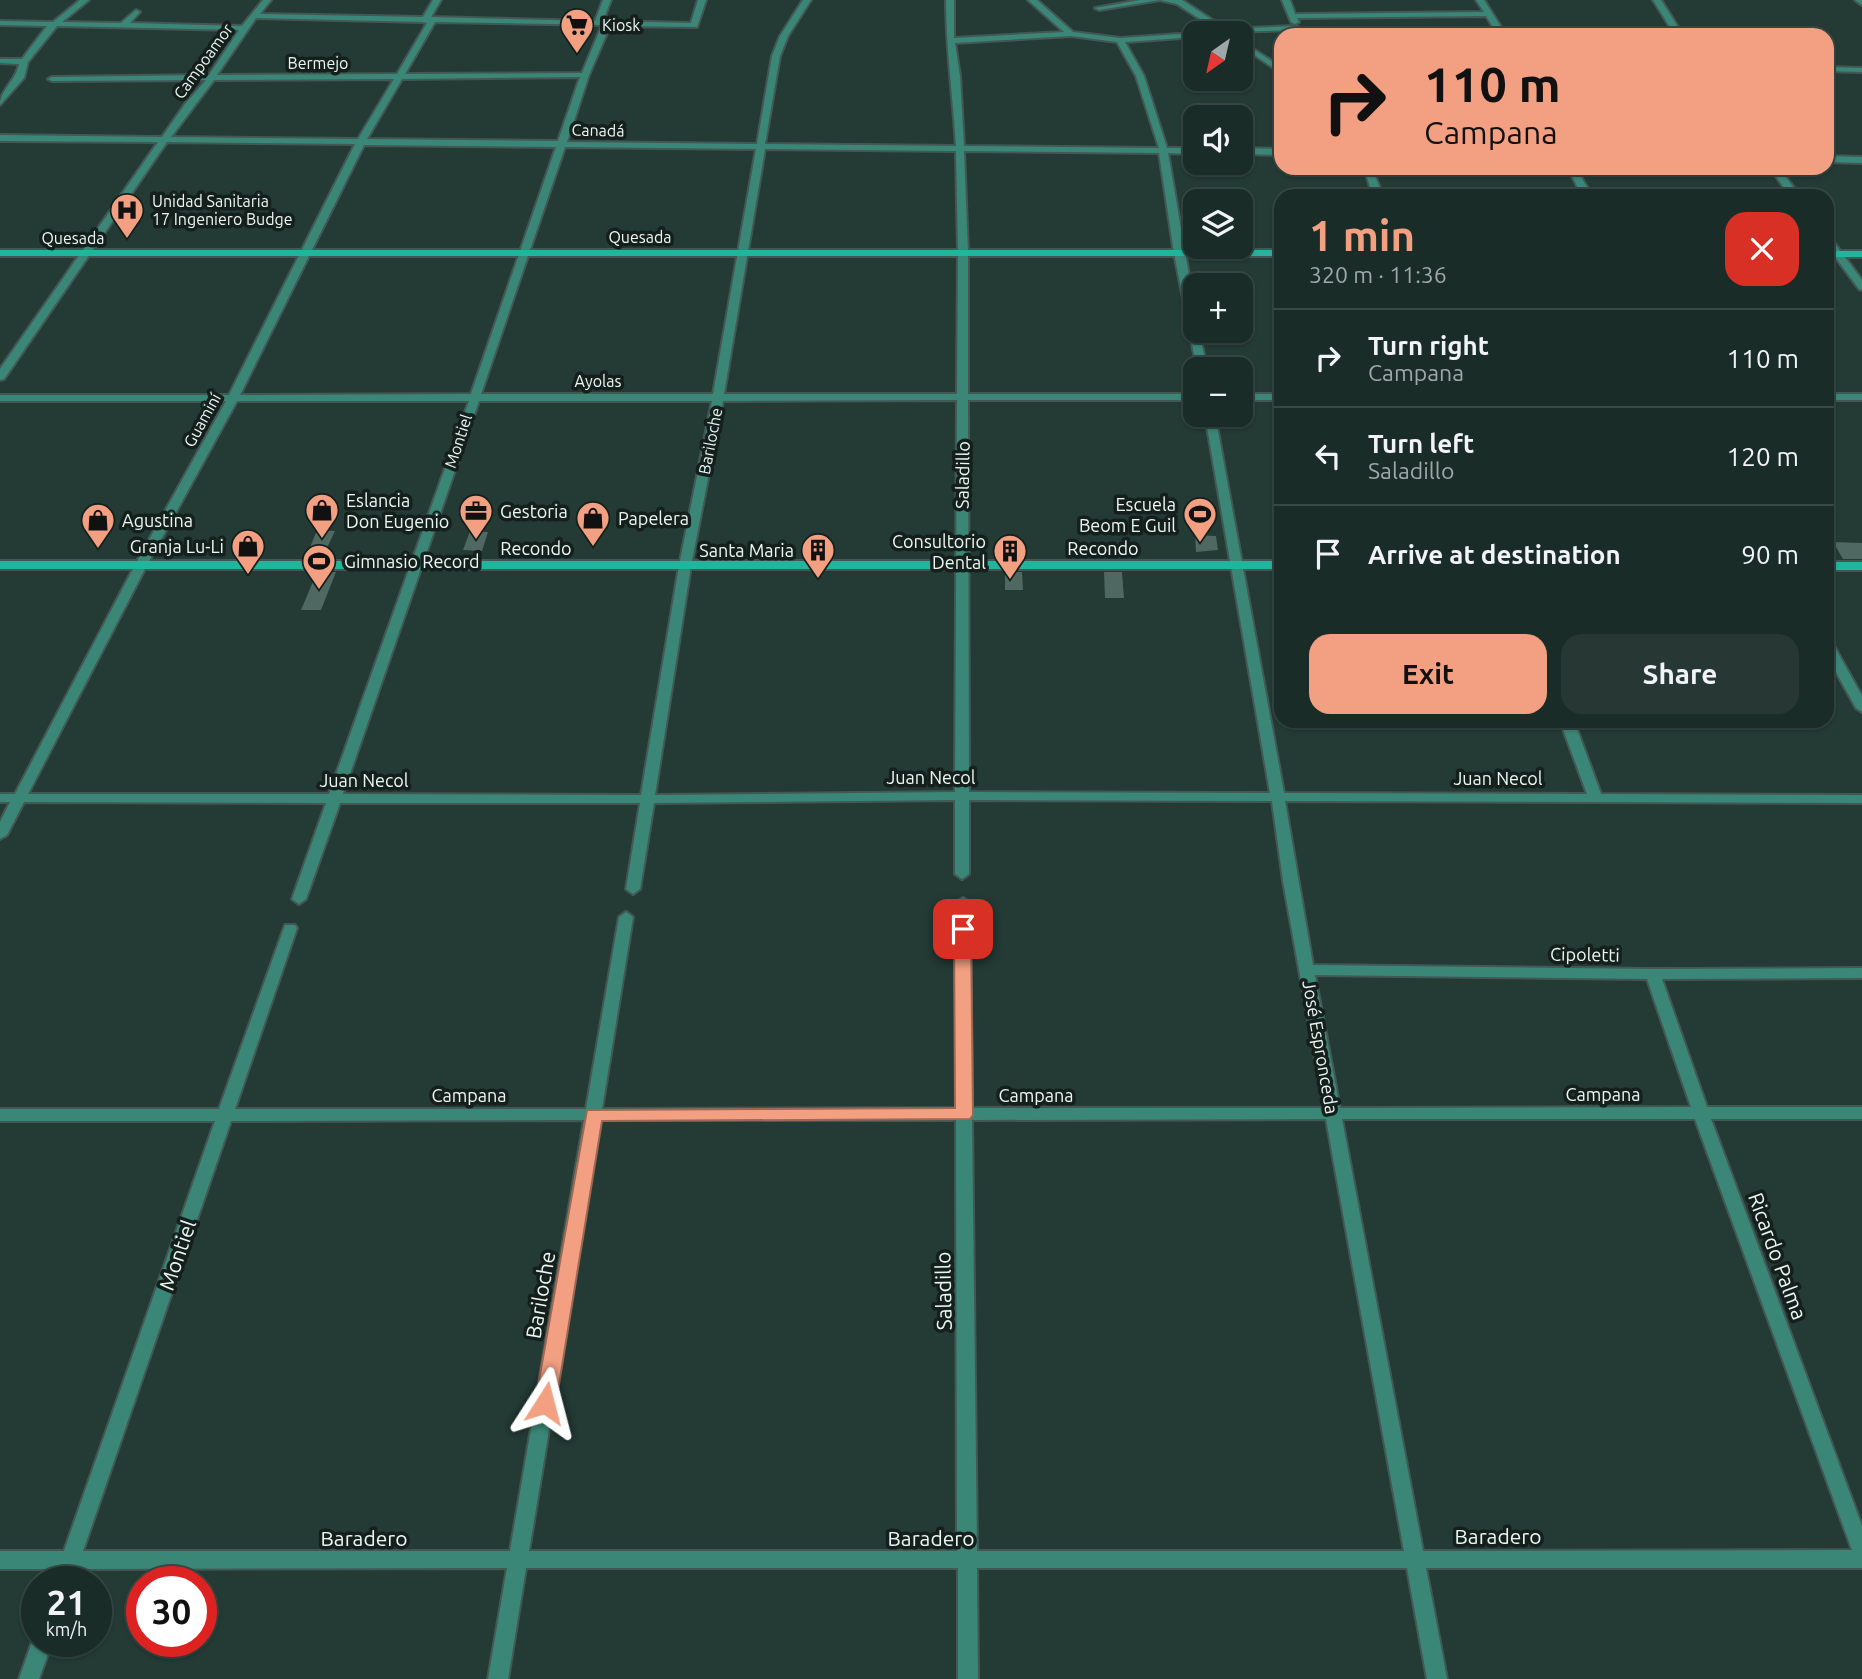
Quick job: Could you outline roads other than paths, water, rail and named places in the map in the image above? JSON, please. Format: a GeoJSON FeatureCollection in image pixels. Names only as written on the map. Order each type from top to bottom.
{"type":"FeatureCollection","features":[{"type":"Feature","properties":{"kind":"street"},"geometry":{"type":"LineString","coordinates":[[0,103],[21,76],[24,62],[50,28],[85,0]]}},
{"type":"Feature","properties":{"kind":"street","name":"Campoamor"},"geometry":{"type":"LineString","coordinates":[[0,377],[188,106],[213,78],[244,28],[267,0]]}},
{"type":"Feature","properties":{"kind":"street","name":"Guaminí"},"geometry":{"type":"LineString","coordinates":[[0,835],[141,565],[233,398],[303,254],[437,0]]}},
{"type":"Feature","properties":{"kind":"street","name":"Montiel"},"geometry":{"type":"LineString","coordinates":[[299,899],[525,253],[603,23],[607,0]]}},
{"type":"Feature","properties":{"kind":"street"},"geometry":{"type":"LineString","coordinates":[[254,16],[694,25],[702,0]]}},
{"type":"Feature","properties":{"kind":"street","name":"Bariloche"},"geometry":{"type":"LineString","coordinates":[[633,889],[685,566],[718,398],[778,49],[807,0]]}},
{"type":"Feature","properties":{"kind":"street","name":"Saladillo"},"geometry":{"type":"LineString","coordinates":[[950,0],[960,148],[963,253],[962,874]]}},
{"type":"Feature","properties":{"kind":"street"},"geometry":{"type":"LineString","coordinates":[[1032,0],[1071,34]]}},
{"type":"Feature","properties":{"kind":"street"},"geometry":{"type":"LineString","coordinates":[[1099,8],[1157,0]]}},
{"type":"Feature","properties":{"kind":"street"},"geometry":{"type":"LineString","coordinates":[[1164,0],[1179,2],[1208,21]]}},
{"type":"Feature","properties":{"kind":"street"},"geometry":{"type":"LineString","coordinates":[[1286,0],[1296,28]]}},
{"type":"Feature","properties":{"kind":"street"},"geometry":{"type":"LineString","coordinates":[[1480,0],[1498,28]]}},
{"type":"Feature","properties":{"kind":"street"},"geometry":{"type":"LineString","coordinates":[[1657,0],[1675,28]]}},
{"type":"Feature","properties":{"kind":"street"},"geometry":{"type":"LineString","coordinates":[[122,27],[136,12]]}},
{"type":"Feature","properties":{"kind":"street"},"geometry":{"type":"LineString","coordinates":[[1293,16],[1490,15]]}},
{"type":"Feature","properties":{"kind":"street"},"geometry":{"type":"LineString","coordinates":[[0,23],[244,28]]}},
{"type":"Feature","properties":{"kind":"street"},"geometry":{"type":"LineString","coordinates":[[1253,30],[1274,29]]}},
{"type":"Feature","properties":{"kind":"street"},"geometry":{"type":"LineString","coordinates":[[952,41],[1071,34],[1120,40],[1183,35]]}},
{"type":"Feature","properties":{"kind":"street"},"geometry":{"type":"LineString","coordinates":[[1120,40],[1143,83],[1163,150],[1179,253],[1200,357]]}},
{"type":"Feature","properties":{"kind":"street"},"geometry":{"type":"LineString","coordinates":[[1253,51],[1274,66]]}},
{"type":"Feature","properties":{"kind":"street"},"geometry":{"type":"LineString","coordinates":[[0,61],[24,62]]}},
{"type":"Feature","properties":{"kind":"street"},"geometry":{"type":"LineString","coordinates":[[1834,69],[1862,69]]}},
{"type":"Feature","properties":{"kind":"street","name":"Bermejo"},"geometry":{"type":"LineString","coordinates":[[52,79],[585,75]]}},
{"type":"Feature","properties":{"kind":"street","name":"Canadá"},"geometry":{"type":"LineString","coordinates":[[0,138],[1183,151]]}},
{"type":"Feature","properties":{"kind":"street"},"geometry":{"type":"LineString","coordinates":[[1253,151],[1274,152]]}},
{"type":"Feature","properties":{"kind":"street"},"geometry":{"type":"LineString","coordinates":[[1834,159],[1862,160]]}},
{"type":"Feature","properties":{"kind":"street"},"geometry":{"type":"LineString","coordinates":[[1834,248],[1862,287]]}},
{"type":"Feature","properties":{"kind":"street","name":"Quesada"},"geometry":{"type":"LineString","coordinates":[[0,253],[1274,253]]}},
{"type":"Feature","properties":{"kind":"street"},"geometry":{"type":"LineString","coordinates":[[1834,254],[1862,254]]}},
{"type":"Feature","properties":{"kind":"street","name":"Ayolas"},"geometry":{"type":"LineString","coordinates":[[0,398],[1183,397]]}},
{"type":"Feature","properties":{"kind":"street"},"geometry":{"type":"LineString","coordinates":[[1253,397],[1274,397]]}},
{"type":"Feature","properties":{"kind":"street"},"geometry":{"type":"LineString","coordinates":[[1834,397],[1862,397]]}},
{"type":"Feature","properties":{"kind":"street","name":"José Espronceda"},"geometry":{"type":"LineString","coordinates":[[1212,427],[1278,797],[1290,881],[1437,1679]]}},
{"type":"Feature","properties":{"kind":"street","name":"Recondo"},"geometry":{"type":"LineString","coordinates":[[0,565],[1274,565]]}},
{"type":"Feature","properties":{"kind":"street"},"geometry":{"type":"LineString","coordinates":[[1834,566],[1862,566]]}},
{"type":"Feature","properties":{"kind":"street"},"geometry":{"type":"LineString","coordinates":[[1834,657],[1862,708]]}},
{"type":"Feature","properties":{"kind":"street"},"geometry":{"type":"LineString","coordinates":[[1570,728],[1595,797]]}},
{"type":"Feature","properties":{"kind":"street","name":"Juan Necol"},"geometry":{"type":"LineString","coordinates":[[0,798],[648,799],[961,796],[1862,799]]}},
{"type":"Feature","properties":{"kind":"street","name":"Saladillo"},"geometry":{"type":"LineString","coordinates":[[963,903],[968,1679]]}},
{"type":"Feature","properties":{"kind":"street","name":"Bariloche"},"geometry":{"type":"LineString","coordinates":[[499,1679],[626,917]]}},
{"type":"Feature","properties":{"kind":"street","name":"Montiel"},"geometry":{"type":"LineString","coordinates":[[69,1566],[290,929]]}},
{"type":"Feature","properties":{"kind":"street","name":"Cipoletti"},"geometry":{"type":"LineString","coordinates":[[1308,970],[1653,974],[1862,973]]}},
{"type":"Feature","properties":{"kind":"street","name":"Ricardo Palma"},"geometry":{"type":"LineString","coordinates":[[1653,974],[1701,1113],[1862,1552]]}},
{"type":"Feature","properties":{"kind":"street","name":"Campana"},"geometry":{"type":"LineString","coordinates":[[0,1115],[1862,1113]]}},
{"type":"Feature","properties":{"kind":"street","name":"Baradero"},"geometry":{"type":"LineString","coordinates":[[0,1560],[1862,1559]]}},
{"type":"Feature","properties":{"kind":"street"},"geometry":{"type":"LineString","coordinates":[[29,1679],[37,1657]]}},
{"type":"Feature","properties":{"kind":"place","name":"Kiosk"},"geometry":{"type":"Point","coordinates":[577,55]}},
{"type":"Feature","properties":{"kind":"place","name":"Unidad Sanitaria 17 Ingeniero Budge"},"geometry":{"type":"Point","coordinates":[127,240]}},
{"type":"Feature","properties":{"kind":"place","name":"Eslancia Don Eugenio"},"geometry":{"type":"Point","coordinates":[322,540]}},
{"type":"Feature","properties":{"kind":"place","name":"Gestoria"},"geometry":{"type":"Point","coordinates":[476,541]}},
{"type":"Feature","properties":{"kind":"place","name":"Escuela Beom E Guil"},"geometry":{"type":"Point","coordinates":[1200,544]}},
{"type":"Feature","properties":{"kind":"place","name":"Papelera"},"geometry":{"type":"Point","coordinates":[593,548]}},
{"type":"Feature","properties":{"kind":"place","name":"Agustina"},"geometry":{"type":"Point","coordinates":[98,550]}},
{"type":"Feature","properties":{"kind":"place","name":"Granja Lu-Li"},"geometry":{"type":"Point","coordinates":[248,576]}},
{"type":"Feature","properties":{"kind":"place","name":"Santa Maria"},"geometry":{"type":"Point","coordinates":[818,580]}},
{"type":"Feature","properties":{"kind":"place","name":"Consultorio Dental"},"geometry":{"type":"Point","coordinates":[1010,581]}},
{"type":"Feature","properties":{"kind":"place","name":"Gimnasio Record"},"geometry":{"type":"Point","coordinates":[319,591]}}]}
